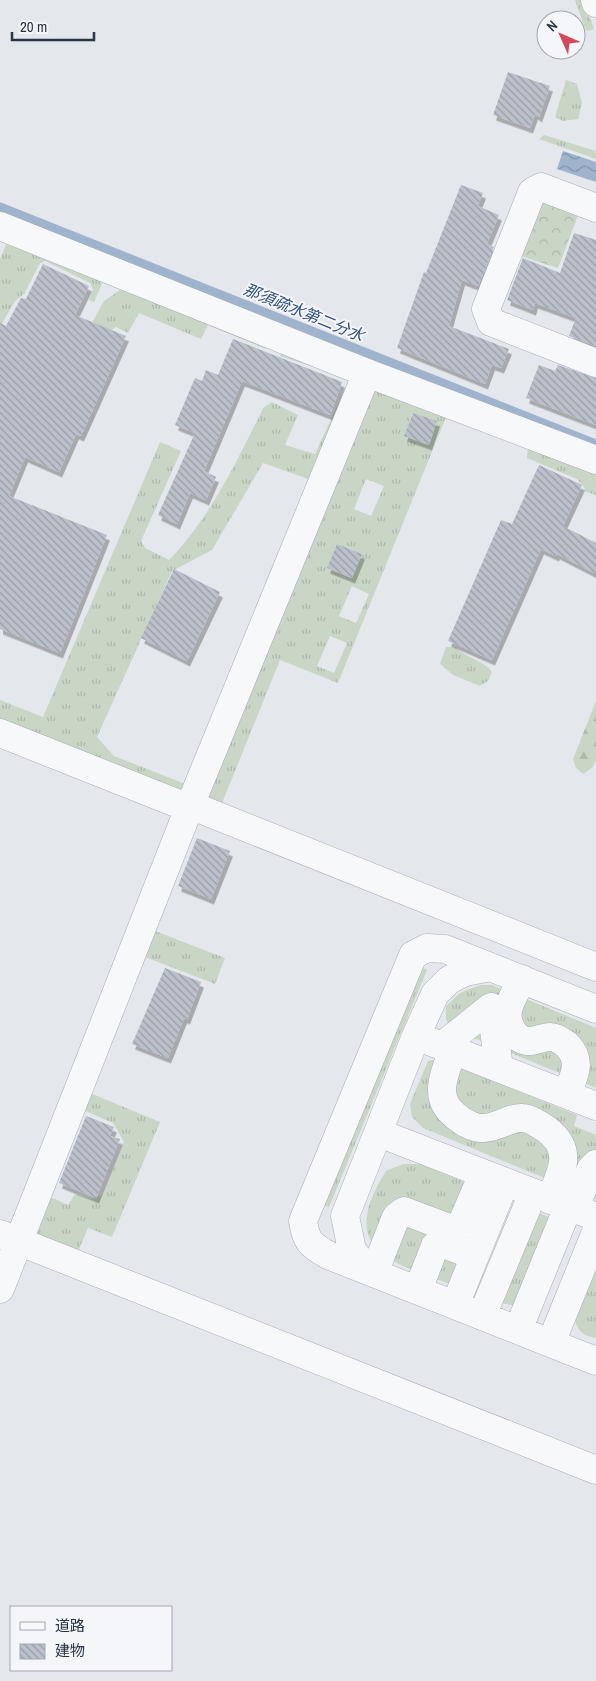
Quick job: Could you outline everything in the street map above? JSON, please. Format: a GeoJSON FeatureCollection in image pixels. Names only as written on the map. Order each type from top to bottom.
{"type":"FeatureCollection","features":[{"type":"Feature","properties":{"kind":"street"},"geometry":{"type":"LineString","coordinates":[[596,208],[541,187],[532,192],[486,309],[491,322],[596,363]]}},
{"type":"Feature","properties":{"kind":"street"},"geometry":{"type":"LineString","coordinates":[[0,226],[367,373],[596,460]]}},
{"type":"Feature","properties":{"kind":"street"},"geometry":{"type":"LineString","coordinates":[[0,1289],[10,1238],[367,373]]}},
{"type":"Feature","properties":{"kind":"street"},"geometry":{"type":"LineString","coordinates":[[0,733],[596,967]]}},
{"type":"Feature","properties":{"kind":"street"},"geometry":{"type":"LineString","coordinates":[[596,1009],[445,949],[428,948],[413,955],[303,1221],[305,1234],[312,1247],[370,1272],[596,1361]]}},
{"type":"Feature","properties":{"kind":"street"},"geometry":{"type":"LineString","coordinates":[[370,1272],[352,1250],[345,1216],[416,1036],[435,994],[449,980],[466,972],[491,967]]}},
{"type":"Feature","properties":{"kind":"street"},"geometry":{"type":"LineString","coordinates":[[522,980],[508,1010],[508,1024],[517,1036],[527,1041],[552,1037],[561,1040],[569,1047],[577,1059],[577,1068],[566,1094]]}},
{"type":"Feature","properties":{"kind":"street"},"geometry":{"type":"LineString","coordinates":[[499,1068],[491,1008],[448,1048],[442,1080],[441,1098],[452,1115],[465,1124],[480,1129],[522,1118],[539,1124],[555,1136],[564,1152],[562,1168],[564,1205],[538,1250],[518,1330]]}},
{"type":"Feature","properties":{"kind":"street"},"geometry":{"type":"LineString","coordinates":[[416,1036],[596,1106]]}},
{"type":"Feature","properties":{"kind":"street"},"geometry":{"type":"LineString","coordinates":[[378,1133],[564,1205]]}},
{"type":"Feature","properties":{"kind":"street"},"geometry":{"type":"LineString","coordinates":[[482,1316],[513,1271],[596,1164]]}},
{"type":"Feature","properties":{"kind":"street"},"geometry":{"type":"LineString","coordinates":[[370,1272],[396,1217],[404,1211],[452,1228],[461,1225],[494,1178]]}},
{"type":"Feature","properties":{"kind":"street"},"geometry":{"type":"LineString","coordinates":[[455,1305],[475,1256],[494,1178]]}},
{"type":"Feature","properties":{"kind":"street"},"geometry":{"type":"LineString","coordinates":[[551,1343],[587,1282],[596,1232]]}},
{"type":"Feature","properties":{"kind":"street"},"geometry":{"type":"LineString","coordinates":[[10,1238],[596,1470]]}},
{"type":"Feature","properties":{"kind":"street"},"geometry":{"type":"LineString","coordinates":[[418,1290],[435,1246],[441,1243],[475,1256]]}},
{"type":"Feature","properties":{"kind":"green space"},"geometry":{"type":"Polygon","coordinates":[[[575,0],[584,0],[594,29],[586,31],[586,10],[579,10],[575,0]]]}},
{"type":"Feature","properties":{"kind":"green space"},"geometry":{"type":"Polygon","coordinates":[[[566,80],[577,84],[582,103],[578,119],[563,121],[555,117],[566,80]]]}},
{"type":"Feature","properties":{"kind":"green space"},"geometry":{"type":"Polygon","coordinates":[[[544,135],[596,151],[596,159],[539,139],[544,135]]]}},
{"type":"Feature","properties":{"kind":"green space"},"geometry":{"type":"Polygon","coordinates":[[[551,202],[579,213],[558,268],[521,256],[540,204],[551,202]]]}},
{"type":"Feature","properties":{"kind":"green space"},"geometry":{"type":"Polygon","coordinates":[[[7,242],[96,276],[102,284],[94,302],[89,300],[93,289],[90,283],[45,261],[40,263],[24,294],[15,301],[0,327],[0,259],[7,242]]]}},
{"type":"Feature","properties":{"kind":"green space"},"geometry":{"type":"Polygon","coordinates":[[[123,288],[268,345],[266,349],[208,325],[201,339],[139,313],[128,333],[116,327],[74,355],[104,301],[123,288]]]}},
{"type":"Feature","properties":{"kind":"green space"},"geometry":{"type":"Polygon","coordinates":[[[283,351],[352,377],[314,481],[263,463],[212,550],[172,571],[97,737],[114,756],[188,785],[185,796],[0,723],[0,700],[43,717],[160,442],[181,451],[141,541],[145,548],[169,560],[198,525],[210,507],[264,407],[272,402],[298,415],[285,445],[315,454],[348,382],[345,377],[280,356],[283,351]]]}},
{"type":"Feature","properties":{"kind":"green space"},"geometry":{"type":"Polygon","coordinates":[[[377,388],[446,417],[338,683],[280,660],[220,808],[203,800],[366,394],[377,388]],[[412,413],[405,436],[429,444],[437,421],[412,413]],[[366,479],[354,509],[371,516],[384,486],[366,479]],[[337,545],[327,568],[352,578],[361,554],[337,545]],[[352,586],[339,616],[356,623],[369,594],[352,586]],[[330,636],[317,666],[334,673],[347,643],[330,636]]]}},
{"type":"Feature","properties":{"kind":"green space"},"geometry":{"type":"Polygon","coordinates":[[[528,446],[596,474],[596,495],[584,491],[585,488],[577,479],[527,458],[528,446]]]}},
{"type":"Feature","properties":{"kind":"green space"},"geometry":{"type":"Polygon","coordinates":[[[446,647],[455,647],[485,665],[492,672],[488,681],[480,686],[453,675],[440,664],[446,647]]]}},
{"type":"Feature","properties":{"kind":"green space"},"geometry":{"type":"Polygon","coordinates":[[[596,701],[596,760],[593,767],[583,774],[576,768],[573,759],[596,701]]]}},
{"type":"Feature","properties":{"kind":"green space"},"geometry":{"type":"Polygon","coordinates":[[[155,931],[225,958],[215,984],[145,957],[155,931]]]}},
{"type":"Feature","properties":{"kind":"green space"},"geometry":{"type":"Polygon","coordinates":[[[422,967],[427,970],[329,1207],[323,1205],[422,967]]]}},
{"type":"Feature","properties":{"kind":"green space"},"geometry":{"type":"Polygon","coordinates":[[[480,985],[492,985],[596,1028],[596,1088],[450,1028],[446,1019],[446,1006],[460,993],[480,985]]]}},
{"type":"Feature","properties":{"kind":"green space"},"geometry":{"type":"Polygon","coordinates":[[[438,1059],[577,1115],[574,1126],[596,1135],[596,1199],[423,1128],[412,1117],[410,1104],[428,1061],[438,1059]]]}},
{"type":"Feature","properties":{"kind":"green space"},"geometry":{"type":"Polygon","coordinates":[[[85,1091],[160,1122],[112,1237],[88,1228],[76,1256],[28,1238],[48,1196],[68,1205],[75,1194],[91,1199],[102,1195],[124,1142],[113,1123],[81,1109],[85,1091]]]}},
{"type":"Feature","properties":{"kind":"green space"},"geometry":{"type":"Polygon","coordinates":[[[403,1164],[420,1164],[494,1194],[455,1286],[391,1260],[377,1249],[369,1236],[367,1219],[372,1198],[386,1171],[403,1164]]]}},
{"type":"Feature","properties":{"kind":"green space"},"geometry":{"type":"Polygon","coordinates":[[[538,1213],[552,1218],[517,1306],[500,1303],[538,1213]]]}},
{"type":"Feature","properties":{"kind":"green space"},"geometry":{"type":"Polygon","coordinates":[[[596,1267],[596,1338],[582,1333],[575,1321],[596,1267]]]}},
{"type":"Feature","properties":{"kind":"water"},"geometry":{"type":"Polygon","coordinates":[[[563,151],[596,162],[596,182],[557,169],[563,151]]]}},
{"type":"Feature","properties":{"kind":"building"},"geometry":{"type":"Polygon","coordinates":[[[508,72],[550,86],[539,117],[535,114],[530,128],[493,115],[508,72]]]}},
{"type":"Feature","properties":{"kind":"building"},"geometry":{"type":"Polygon","coordinates":[[[461,185],[483,193],[478,206],[499,215],[487,244],[494,247],[478,286],[462,280],[449,326],[509,349],[501,368],[492,365],[485,384],[397,348],[424,272],[426,273],[461,185]]]}},
{"type":"Feature","properties":{"kind":"building"},"geometry":{"type":"Polygon","coordinates":[[[574,233],[596,240],[596,346],[569,336],[576,318],[535,303],[533,310],[507,300],[523,258],[560,273],[574,233]]]}},
{"type":"Feature","properties":{"kind":"building"},"geometry":{"type":"Polygon","coordinates":[[[43,264],[89,286],[75,315],[126,336],[81,436],[76,434],[59,472],[25,457],[9,496],[107,535],[60,653],[0,629],[0,323],[6,326],[21,298],[26,299],[43,264]]]}},
{"type":"Feature","properties":{"kind":"building"},"geometry":{"type":"Polygon","coordinates":[[[233,339],[342,382],[330,415],[242,381],[204,471],[216,477],[206,500],[190,493],[177,524],[158,515],[195,433],[175,425],[195,378],[202,381],[206,370],[218,375],[233,339]]]}},
{"type":"Feature","properties":{"kind":"building"},"geometry":{"type":"Polygon","coordinates":[[[539,365],[555,371],[558,365],[596,378],[596,425],[526,398],[539,365]]]}},
{"type":"Feature","properties":{"kind":"building"},"geometry":{"type":"Polygon","coordinates":[[[413,413],[437,421],[429,445],[404,436],[413,413]]]}},
{"type":"Feature","properties":{"kind":"building"},"geometry":{"type":"Polygon","coordinates":[[[539,465],[582,485],[563,526],[596,543],[596,574],[557,554],[556,556],[541,549],[492,660],[448,641],[501,520],[512,524],[539,465]]]}},
{"type":"Feature","properties":{"kind":"building"},"geometry":{"type":"Polygon","coordinates":[[[337,544],[362,554],[352,578],[327,568],[337,544]]]}},
{"type":"Feature","properties":{"kind":"building"},"geometry":{"type":"Polygon","coordinates":[[[174,569],[220,592],[187,661],[141,638],[174,569]]]}},
{"type":"Feature","properties":{"kind":"building"},"geometry":{"type":"Polygon","coordinates":[[[197,838],[230,851],[211,899],[178,886],[197,838]]]}},
{"type":"Feature","properties":{"kind":"building"},"geometry":{"type":"Polygon","coordinates":[[[165,968],[201,982],[187,1019],[184,1018],[168,1058],[132,1044],[165,968]]]}},
{"type":"Feature","properties":{"kind":"building"},"geometry":{"type":"Polygon","coordinates":[[[86,1116],[114,1127],[110,1136],[120,1139],[96,1198],[59,1183],[86,1116]]]}},
{"type":"Feature","properties":{"kind":"waterway","name":"那須疏水第二分水"},"geometry":{"type":"LineString","coordinates":[[0,207],[596,444]]}}]}
